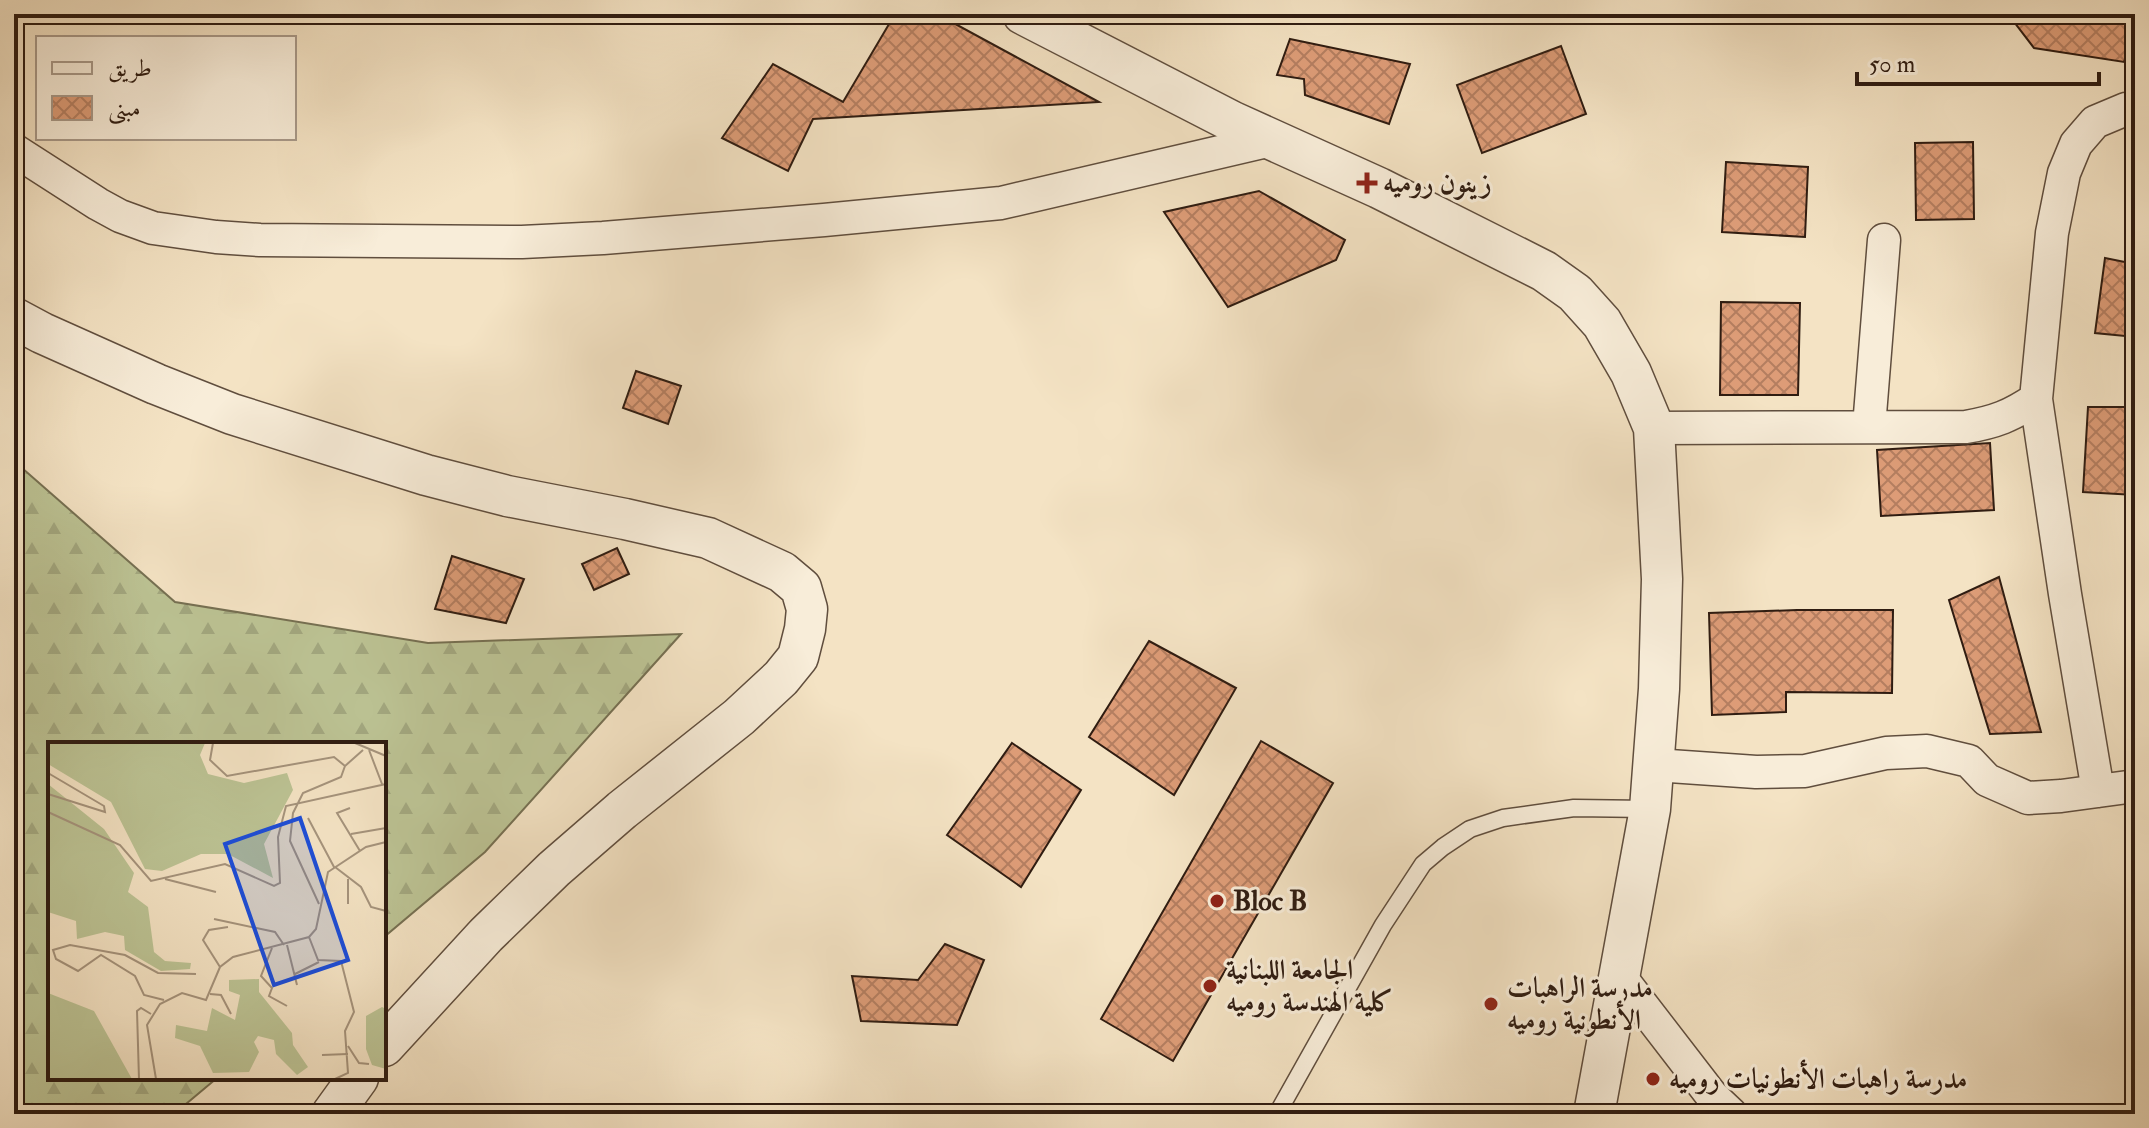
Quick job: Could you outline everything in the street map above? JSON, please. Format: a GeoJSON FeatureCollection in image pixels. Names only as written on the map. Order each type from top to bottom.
{"type":"FeatureCollection","features":[{"type":"Feature","properties":{"kind":"street"},"geometry":{"type":"LineString","coordinates":[[1023,14],[1271,140],[1444,220],[1544,271],[1575,293],[1602,323],[1631,373],[1654,428],[1662,579],[1655,765],[1650,809],[1594,1114]]}},
{"type":"Feature","properties":{"kind":"street"},"geometry":{"type":"LineString","coordinates":[[2098,791],[2036,399],[2052,233],[2064,173],[2076,144],[2095,122],[2126,109],[2135,110]]}},
{"type":"Feature","properties":{"kind":"street"},"geometry":{"type":"LineString","coordinates":[[14,150],[120,216],[167,231],[260,240],[522,242],[776,224],[1001,203],[1271,140]]}},
{"type":"Feature","properties":{"kind":"street"},"geometry":{"type":"LineString","coordinates":[[1869,427],[1884,240]]}},
{"type":"Feature","properties":{"kind":"street"},"geometry":{"type":"LineString","coordinates":[[14,318],[156,384],[232,414],[493,493],[708,538],[782,572],[801,588],[807,609],[805,629],[798,657],[781,678],[739,717],[622,810],[554,869],[486,935],[386,1044]]}},
{"type":"Feature","properties":{"kind":"street"},"geometry":{"type":"LineString","coordinates":[[1654,428],[1966,427],[1995,422],[2017,413],[2036,399]]}},
{"type":"Feature","properties":{"kind":"street"},"geometry":{"type":"LineString","coordinates":[[1655,765],[1756,772],[1805,771],[1886,753],[1927,751],[1969,761],[1987,780],[2028,798],[2135,786]]}},
{"type":"Feature","properties":{"kind":"street"},"geometry":{"type":"LineString","coordinates":[[1618,974],[1712,1096],[1731,1114]]}},
{"type":"Feature","properties":{"kind":"street"},"geometry":{"type":"LineString","coordinates":[[332,1114],[357,1080]]}},
{"type":"Feature","properties":{"kind":"lane"},"geometry":{"type":"LineString","coordinates":[[1277,1114],[1391,911],[1423,864],[1443,847],[1470,829],[1503,818],[1574,808],[1650,809]]}},
{"type":"Feature","properties":{"kind":"green space"},"geometry":{"type":"Polygon","coordinates":[[[14,461],[175,602],[428,643],[681,634],[485,852],[386,935],[386,742],[48,742],[48,1080],[215,1080],[174,1114],[14,1114],[14,461]]]}},
{"type":"Feature","properties":{"kind":"building"},"geometry":{"type":"Polygon","coordinates":[[[895,14],[937,14],[1099,102],[813,119],[788,171],[722,138],[773,64],[843,102],[895,14]]]}},
{"type":"Feature","properties":{"kind":"building"},"geometry":{"type":"Polygon","coordinates":[[[2008,14],[2135,14],[2135,30],[2124,62],[2034,48],[2008,14]]]}},
{"type":"Feature","properties":{"kind":"building"},"geometry":{"type":"Polygon","coordinates":[[[1290,39],[1410,64],[1389,124],[1305,95],[1304,79],[1277,75],[1290,39]]]}},
{"type":"Feature","properties":{"kind":"building"},"geometry":{"type":"Polygon","coordinates":[[[1561,46],[1586,114],[1482,153],[1457,85],[1561,46]]]}},
{"type":"Feature","properties":{"kind":"building"},"geometry":{"type":"Polygon","coordinates":[[[1973,142],[1974,219],[1916,220],[1915,143],[1973,142]]]}},
{"type":"Feature","properties":{"kind":"building"},"geometry":{"type":"Polygon","coordinates":[[[1726,162],[1808,167],[1805,237],[1722,232],[1726,162]]]}},
{"type":"Feature","properties":{"kind":"building"},"geometry":{"type":"Polygon","coordinates":[[[1259,191],[1345,240],[1336,260],[1228,307],[1164,212],[1259,191]]]}},
{"type":"Feature","properties":{"kind":"building"},"geometry":{"type":"Polygon","coordinates":[[[2105,258],[2135,264],[2135,337],[2095,333],[2105,258]]]}},
{"type":"Feature","properties":{"kind":"building"},"geometry":{"type":"Polygon","coordinates":[[[1721,302],[1800,303],[1798,395],[1720,395],[1721,302]]]}},
{"type":"Feature","properties":{"kind":"building"},"geometry":{"type":"Polygon","coordinates":[[[636,371],[681,386],[668,424],[623,408],[636,371]]]}},
{"type":"Feature","properties":{"kind":"building"},"geometry":{"type":"Polygon","coordinates":[[[2088,407],[2135,407],[2135,495],[2083,492],[2088,407]]]}},
{"type":"Feature","properties":{"kind":"building"},"geometry":{"type":"Polygon","coordinates":[[[1990,443],[1994,510],[1881,516],[1877,450],[1990,443]]]}},
{"type":"Feature","properties":{"kind":"building"},"geometry":{"type":"Polygon","coordinates":[[[617,548],[629,574],[594,590],[582,564],[617,548]]]}},
{"type":"Feature","properties":{"kind":"building"},"geometry":{"type":"Polygon","coordinates":[[[452,556],[524,579],[506,623],[435,609],[452,556]]]}},
{"type":"Feature","properties":{"kind":"building"},"geometry":{"type":"Polygon","coordinates":[[[1999,577],[2041,732],[1990,734],[1949,600],[1999,577]]]}},
{"type":"Feature","properties":{"kind":"building"},"geometry":{"type":"Polygon","coordinates":[[[1893,610],[1892,693],[1786,692],[1786,712],[1712,715],[1709,613],[1893,610]]]}},
{"type":"Feature","properties":{"kind":"building"},"geometry":{"type":"Polygon","coordinates":[[[1149,641],[1236,688],[1174,795],[1089,737],[1149,641]]]}},
{"type":"Feature","properties":{"kind":"building","name":"Bloc B"},"geometry":{"type":"Polygon","coordinates":[[[1261,741],[1333,783],[1173,1061],[1101,1019],[1261,741]]]}},
{"type":"Feature","properties":{"kind":"building"},"geometry":{"type":"Polygon","coordinates":[[[1012,743],[1081,790],[1021,887],[947,835],[1012,743]]]}},
{"type":"Feature","properties":{"kind":"building"},"geometry":{"type":"Polygon","coordinates":[[[945,944],[984,960],[957,1025],[861,1021],[852,976],[918,980],[945,944]]]}},
{"type":"Feature","properties":{"kind":"place","name":"زينون روميه"},"geometry":{"type":"Point","coordinates":[1367,183]}},
{"type":"Feature","properties":{"kind":"place","name":"Bloc B"},"geometry":{"type":"Point","coordinates":[1217,901]}},
{"type":"Feature","properties":{"kind":"place","name":"الجامعة اللبنانية كلية الهندسة روميه"},"geometry":{"type":"Point","coordinates":[1210,986]}},
{"type":"Feature","properties":{"kind":"place","name":"مدرسة الراهبات الأنطونية روميه"},"geometry":{"type":"Point","coordinates":[1491,1004]}},
{"type":"Feature","properties":{"kind":"place","name":"مدرسة راهبات الأنطونيات روميه"},"geometry":{"type":"Point","coordinates":[1653,1079]}}]}
